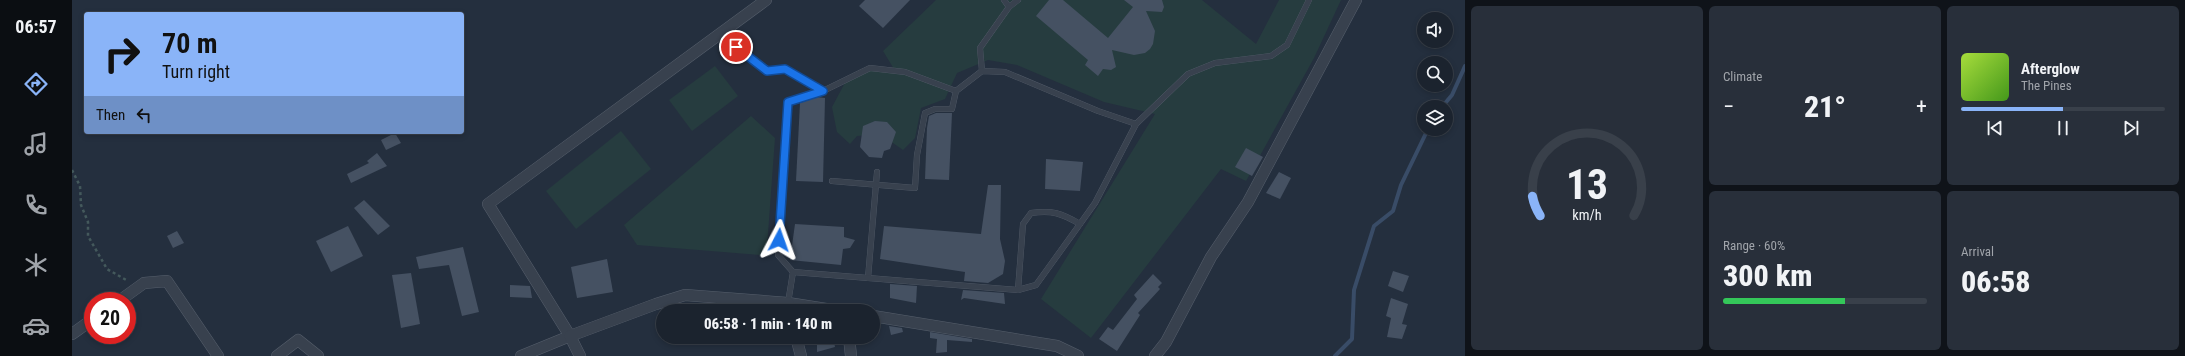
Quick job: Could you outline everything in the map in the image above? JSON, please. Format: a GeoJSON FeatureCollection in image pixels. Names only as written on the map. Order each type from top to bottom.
{"type":"FeatureCollection","features":[{"type":"Feature","properties":{"kind":"street"},"geometry":{"type":"LineString","coordinates":[[580,356],[570,336],[488,204],[766,0]]}},
{"type":"Feature","properties":{"kind":"street"},"geometry":{"type":"LineString","coordinates":[[1155,356],[1166,342],[1211,257],[1248,202],[1356,0]]}},
{"type":"Feature","properties":{"kind":"street"},"geometry":{"type":"LineString","coordinates":[[132,292],[144,284],[167,281],[218,356]]}},
{"type":"Feature","properties":{"kind":"street"},"geometry":{"type":"LineString","coordinates":[[660,304],[685,295],[763,304]]}},
{"type":"Feature","properties":{"kind":"street"},"geometry":{"type":"LineString","coordinates":[[521,356],[570,336],[656,305]]}},
{"type":"Feature","properties":{"kind":"street"},"geometry":{"type":"LineString","coordinates":[[880,317],[1057,346],[1078,356]]}},
{"type":"Feature","properties":{"kind":"street"},"geometry":{"type":"LineString","coordinates":[[72,334],[84,326]]}},
{"type":"Feature","properties":{"kind":"street"},"geometry":{"type":"LineString","coordinates":[[276,356],[298,340],[318,356]]}},
{"type":"Feature","properties":{"kind":"street"},"geometry":{"type":"LineString","coordinates":[[798,344],[801,356]]}},
{"type":"Feature","properties":{"kind":"street"},"geometry":{"type":"LineString","coordinates":[[850,344],[851,356]]}},
{"type":"Feature","properties":{"kind":"lane"},"geometry":{"type":"LineString","coordinates":[[1004,0],[1009,7]]}},
{"type":"Feature","properties":{"kind":"lane"},"geometry":{"type":"LineString","coordinates":[[982,71],[980,48],[1009,7],[1018,0]]}},
{"type":"Feature","properties":{"kind":"lane"},"geometry":{"type":"LineString","coordinates":[[956,91],[905,72],[870,68],[823,91],[788,102],[778,255],[793,272],[1018,290],[1036,285],[1095,203],[1136,124],[1188,74],[1215,63],[1271,56],[1287,45],[1309,0]]}},
{"type":"Feature","properties":{"kind":"lane"},"geometry":{"type":"LineString","coordinates":[[732,26],[736,47],[767,71],[785,69],[823,91]]}},
{"type":"Feature","properties":{"kind":"lane"},"geometry":{"type":"LineString","coordinates":[[832,181],[915,188],[917,155],[925,113],[936,109],[952,109],[956,91],[982,71],[1005,72],[1098,111],[1136,124]]}},
{"type":"Feature","properties":{"kind":"lane"},"geometry":{"type":"LineString","coordinates":[[868,278],[877,172]]}},
{"type":"Feature","properties":{"kind":"lane"},"geometry":{"type":"LineString","coordinates":[[1018,290],[1023,224],[1031,213],[1047,211],[1058,213],[1080,224]]}},
{"type":"Feature","properties":{"kind":"lane"},"geometry":{"type":"LineString","coordinates":[[789,304],[793,272]]}},
{"type":"Feature","properties":{"kind":"path"},"geometry":{"type":"LineString","coordinates":[[72,170],[80,186],[81,205],[88,222],[88,236],[106,270],[139,287]]}},
{"type":"Feature","properties":{"kind":"green space"},"geometry":{"type":"Polygon","coordinates":[[[936,0],[1202,0],[1256,44],[1279,0],[1341,0],[1314,58],[1246,181],[1221,169],[1091,338],[1041,299],[1155,114],[1104,102],[1017,65],[988,60],[957,73],[945,99],[921,108],[915,138],[903,150],[880,134],[857,136],[850,144],[837,132],[832,107],[847,79],[873,67],[894,69],[883,51],[936,0]]]}},
{"type":"Feature","properties":{"kind":"green space"},"geometry":{"type":"Polygon","coordinates":[[[715,66],[738,96],[692,131],[669,100],[715,66]]]}},
{"type":"Feature","properties":{"kind":"green space"},"geometry":{"type":"Polygon","coordinates":[[[751,116],[775,138],[767,247],[760,255],[637,245],[624,225],[751,116]]]}},
{"type":"Feature","properties":{"kind":"green space"},"geometry":{"type":"Polygon","coordinates":[[[621,131],[651,169],[576,229],[546,191],[621,131]]]}},
{"type":"Feature","properties":{"kind":"building"},"geometry":{"type":"Polygon","coordinates":[[[865,0],[910,0],[883,28],[859,6],[865,0]]]}},
{"type":"Feature","properties":{"kind":"building"},"geometry":{"type":"Polygon","coordinates":[[[1049,0],[1063,0],[1108,38],[1133,7],[1124,0],[1162,0],[1164,7],[1162,12],[1146,11],[1155,31],[1153,44],[1150,49],[1145,53],[1134,55],[1112,50],[1116,67],[1111,70],[1103,69],[1098,76],[1085,65],[1088,60],[1036,16],[1049,0]]]}},
{"type":"Feature","properties":{"kind":"building"},"geometry":{"type":"Polygon","coordinates":[[[817,97],[825,98],[823,182],[796,181],[800,103],[817,97]]]}},
{"type":"Feature","properties":{"kind":"building"},"geometry":{"type":"Polygon","coordinates":[[[936,113],[952,113],[949,180],[925,179],[927,128],[929,116],[936,113]]]}},
{"type":"Feature","properties":{"kind":"building"},"geometry":{"type":"Polygon","coordinates":[[[875,121],[887,122],[896,132],[890,149],[884,151],[882,158],[869,157],[860,147],[863,126],[875,121]]]}},
{"type":"Feature","properties":{"kind":"building"},"geometry":{"type":"Polygon","coordinates":[[[396,134],[401,143],[386,150],[381,140],[396,134]]]}},
{"type":"Feature","properties":{"kind":"building"},"geometry":{"type":"Polygon","coordinates":[[[1246,148],[1263,157],[1252,176],[1235,167],[1246,148]]]}},
{"type":"Feature","properties":{"kind":"building"},"geometry":{"type":"Polygon","coordinates":[[[377,153],[387,166],[351,183],[347,174],[369,163],[367,161],[377,153]]]}},
{"type":"Feature","properties":{"kind":"building"},"geometry":{"type":"Polygon","coordinates":[[[1046,159],[1083,162],[1080,191],[1045,189],[1046,159]]]}},
{"type":"Feature","properties":{"kind":"building"},"geometry":{"type":"Polygon","coordinates":[[[1279,172],[1291,178],[1280,199],[1266,193],[1279,172]]]}},
{"type":"Feature","properties":{"kind":"building"},"geometry":{"type":"Polygon","coordinates":[[[988,185],[1001,185],[1000,239],[1005,261],[1003,274],[988,283],[964,281],[965,272],[880,259],[884,226],[981,234],[988,185]]]}},
{"type":"Feature","properties":{"kind":"building"},"geometry":{"type":"Polygon","coordinates":[[[364,200],[390,226],[378,235],[354,208],[364,200]]]}},
{"type":"Feature","properties":{"kind":"building"},"geometry":{"type":"Polygon","coordinates":[[[795,224],[844,227],[844,237],[855,240],[850,248],[843,249],[841,265],[790,260],[795,224]]]}},
{"type":"Feature","properties":{"kind":"building"},"geometry":{"type":"Polygon","coordinates":[[[348,226],[363,256],[331,272],[316,241],[348,226]]]}},
{"type":"Feature","properties":{"kind":"building"},"geometry":{"type":"Polygon","coordinates":[[[177,231],[184,243],[173,248],[167,236],[177,231]]]}},
{"type":"Feature","properties":{"kind":"building"},"geometry":{"type":"Polygon","coordinates":[[[463,247],[479,312],[462,316],[449,265],[419,269],[416,257],[463,247]]]}},
{"type":"Feature","properties":{"kind":"building"},"geometry":{"type":"Polygon","coordinates":[[[607,259],[613,292],[577,298],[571,267],[607,259]]]}},
{"type":"Feature","properties":{"kind":"building"},"geometry":{"type":"Polygon","coordinates":[[[1393,271],[1409,276],[1403,292],[1388,286],[1393,271]]]}},
{"type":"Feature","properties":{"kind":"building"},"geometry":{"type":"Polygon","coordinates":[[[411,273],[420,324],[401,328],[392,275],[411,273]]]}},
{"type":"Feature","properties":{"kind":"building"},"geometry":{"type":"Polygon","coordinates":[[[1153,274],[1162,283],[1158,287],[1160,289],[1138,313],[1140,315],[1117,351],[1099,339],[1108,327],[1113,330],[1137,299],[1134,295],[1153,274]]]}},
{"type":"Feature","properties":{"kind":"building"},"geometry":{"type":"Polygon","coordinates":[[[890,284],[917,286],[916,303],[890,298],[890,284]]]}},
{"type":"Feature","properties":{"kind":"building"},"geometry":{"type":"Polygon","coordinates":[[[510,285],[530,286],[532,298],[510,297],[510,285]]]}},
{"type":"Feature","properties":{"kind":"building"},"geometry":{"type":"Polygon","coordinates":[[[963,290],[1004,293],[1005,304],[964,298],[961,300],[963,290]]]}},
{"type":"Feature","properties":{"kind":"building"},"geometry":{"type":"Polygon","coordinates":[[[1391,298],[1408,304],[1402,324],[1407,325],[1402,339],[1387,337],[1391,318],[1386,316],[1391,298]]]}},
{"type":"Feature","properties":{"kind":"building"},"geometry":{"type":"Polygon","coordinates":[[[889,326],[902,328],[903,332],[891,335],[889,326]]]}},
{"type":"Feature","properties":{"kind":"building"},"geometry":{"type":"Polygon","coordinates":[[[930,332],[972,339],[972,342],[947,340],[947,352],[936,353],[937,339],[930,338],[930,332]]]}},
{"type":"Feature","properties":{"kind":"building"},"geometry":{"type":"Polygon","coordinates":[[[817,344],[834,344],[835,347],[817,352],[817,344]]]}},
{"type":"Feature","properties":{"kind":"waterway"},"geometry":{"type":"LineString","coordinates":[[1448,100],[1452,95],[1465,66]]}},
{"type":"Feature","properties":{"kind":"waterway"},"geometry":{"type":"LineString","coordinates":[[1335,356],[1352,339],[1354,290],[1374,226],[1393,211],[1401,185],[1425,136]]}},
{"type":"Feature","properties":{"kind":"route"},"geometry":{"type":"LineString","coordinates":[[736,47],[767,71],[785,69],[823,91],[788,102],[779,240]]}}]}
